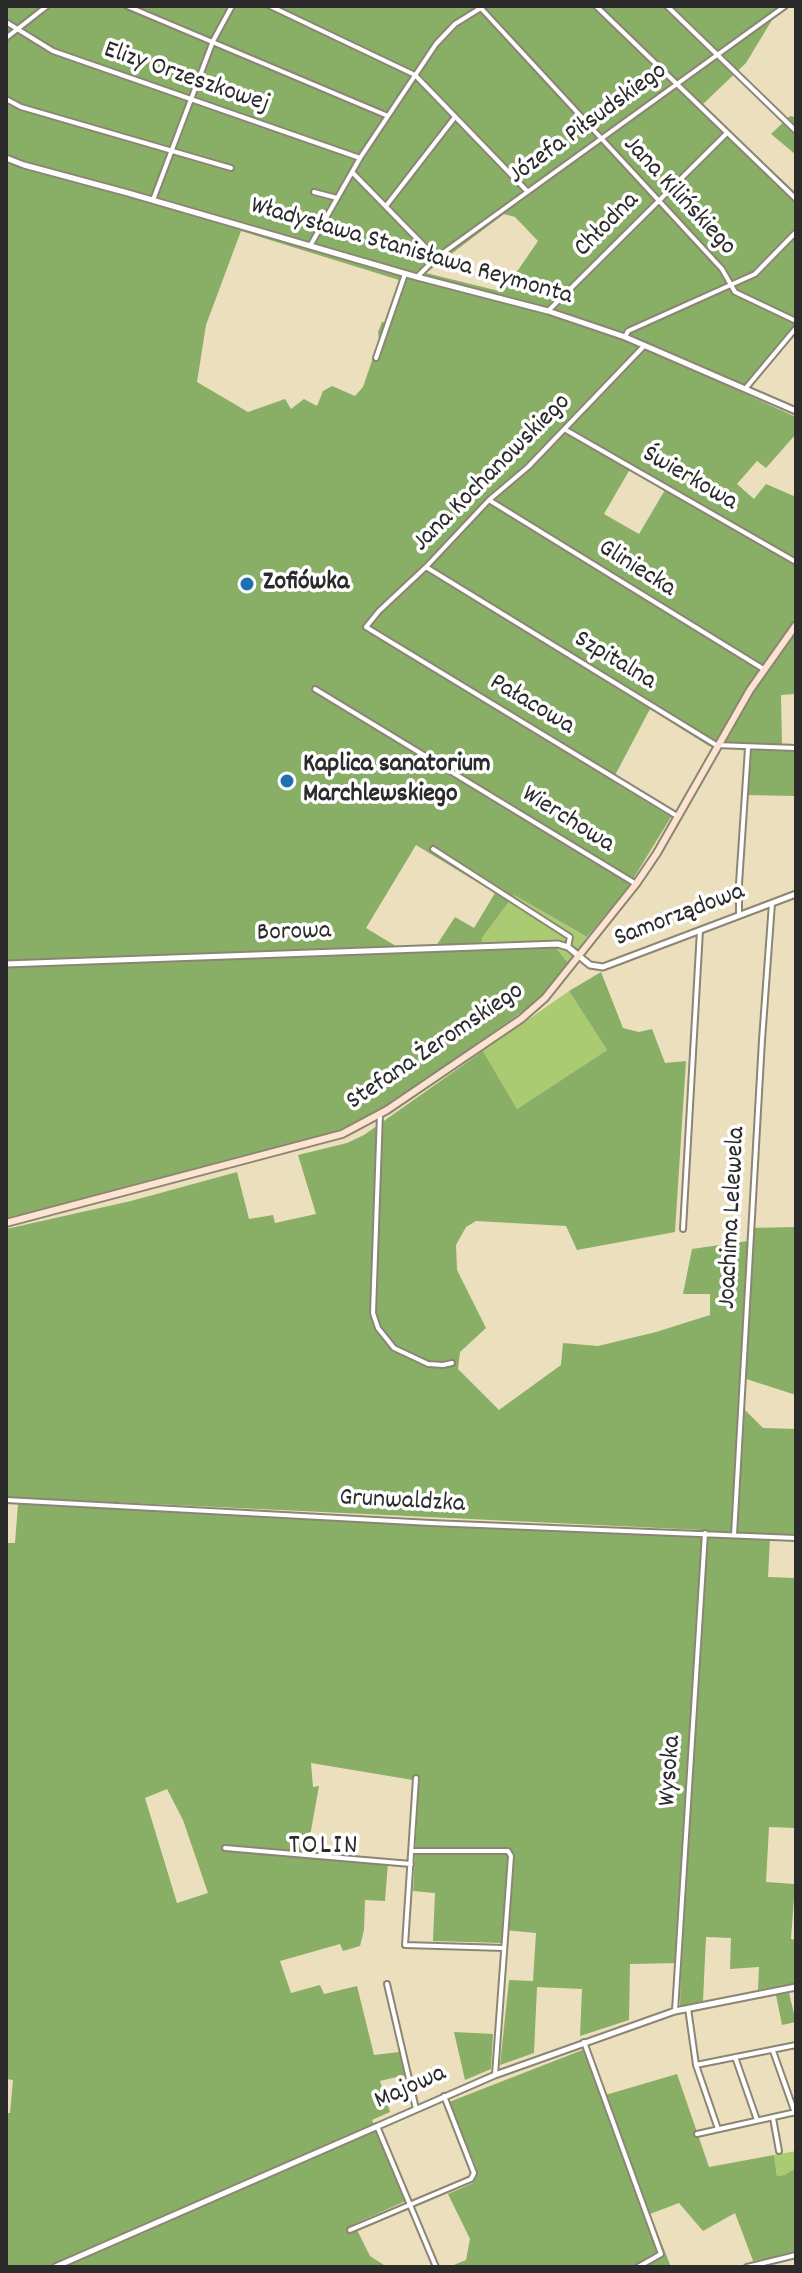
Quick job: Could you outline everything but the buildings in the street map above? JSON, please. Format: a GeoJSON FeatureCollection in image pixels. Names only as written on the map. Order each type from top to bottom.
{"type":"FeatureCollection","features":[{"type":"Feature","properties":{"kind":"main road","name":"Stefana Żeromskiego"},"geometry":{"type":"LineString","coordinates":[[6,1223],[342,1134],[380,1113],[521,1019],[545,998],[636,884],[716,745],[796,625]]}},
{"type":"Feature","properties":{"kind":"street"},"geometry":{"type":"LineString","coordinates":[[6,38],[47,6]]}},
{"type":"Feature","properties":{"kind":"street"},"geometry":{"type":"LineString","coordinates":[[127,6],[388,116]]}},
{"type":"Feature","properties":{"kind":"street"},"geometry":{"type":"LineString","coordinates":[[153,200],[213,41],[232,6]]}},
{"type":"Feature","properties":{"kind":"street"},"geometry":{"type":"LineString","coordinates":[[270,6],[415,75],[527,191]]}},
{"type":"Feature","properties":{"kind":"street"},"geometry":{"type":"LineString","coordinates":[[596,6],[796,199]]}},
{"type":"Feature","properties":{"kind":"street"},"geometry":{"type":"LineString","coordinates":[[667,6],[796,131]]}},
{"type":"Feature","properties":{"kind":"street","name":"Józefa Piłsudskiego"},"geometry":{"type":"LineString","coordinates":[[417,277],[436,258],[785,6]]}},
{"type":"Feature","properties":{"kind":"street"},"geometry":{"type":"LineString","coordinates":[[310,246],[360,158],[442,36],[481,7]]}},
{"type":"Feature","properties":{"kind":"street","name":"Jana Kilińskiego"},"geometry":{"type":"LineString","coordinates":[[481,7],[722,269],[735,292],[796,321]]}},
{"type":"Feature","properties":{"kind":"street","name":"Elizy Orzeszkowej"},"geometry":{"type":"LineString","coordinates":[[6,22],[53,51],[88,65],[360,158]]}},
{"type":"Feature","properties":{"kind":"street"},"geometry":{"type":"LineString","coordinates":[[6,99],[21,107],[231,168]]}},
{"type":"Feature","properties":{"kind":"street"},"geometry":{"type":"LineString","coordinates":[[386,206],[455,117]]}},
{"type":"Feature","properties":{"kind":"street","name":"Chłodna"},"geometry":{"type":"LineString","coordinates":[[548,311],[727,133]]}},
{"type":"Feature","properties":{"kind":"street","name":"Władysława Stanisława Reymonta"},"geometry":{"type":"LineString","coordinates":[[6,158],[405,274],[548,311],[625,337],[796,411]]}},
{"type":"Feature","properties":{"kind":"street"},"geometry":{"type":"LineString","coordinates":[[352,172],[436,258]]}},
{"type":"Feature","properties":{"kind":"street"},"geometry":{"type":"LineString","coordinates":[[314,192],[337,198]]}},
{"type":"Feature","properties":{"kind":"street"},"geometry":{"type":"LineString","coordinates":[[625,337],[628,331],[755,274],[796,232]]}},
{"type":"Feature","properties":{"kind":"street"},"geometry":{"type":"LineString","coordinates":[[376,358],[405,274]]}},
{"type":"Feature","properties":{"kind":"street"},"geometry":{"type":"LineString","coordinates":[[745,389],[796,328]]}},
{"type":"Feature","properties":{"kind":"street","name":"Jana Kochanowskiego"},"geometry":{"type":"LineString","coordinates":[[366,627],[489,500],[528,467],[644,346]]}},
{"type":"Feature","properties":{"kind":"street","name":"Świerkowa"},"geometry":{"type":"LineString","coordinates":[[565,429],[796,562]]}},
{"type":"Feature","properties":{"kind":"street","name":"Gliniecka"},"geometry":{"type":"LineString","coordinates":[[489,500],[765,670]]}},
{"type":"Feature","properties":{"kind":"street","name":"Szpitalna"},"geometry":{"type":"LineString","coordinates":[[426,567],[716,745],[796,748]]}},
{"type":"Feature","properties":{"kind":"street","name":"Pałacowa"},"geometry":{"type":"LineString","coordinates":[[366,627],[677,816]]}},
{"type":"Feature","properties":{"kind":"street","name":"Wierchowa"},"geometry":{"type":"LineString","coordinates":[[315,689],[636,884]]}},
{"type":"Feature","properties":{"kind":"street"},"geometry":{"type":"LineString","coordinates":[[739,915],[748,748]]}},
{"type":"Feature","properties":{"kind":"street"},"geometry":{"type":"LineString","coordinates":[[433,849],[570,937],[568,947],[579,956]]}},
{"type":"Feature","properties":{"kind":"street","name":"Samorządowa"},"geometry":{"type":"LineString","coordinates":[[579,956],[590,965],[607,967],[796,894]]}},
{"type":"Feature","properties":{"kind":"street","name":"Joachima Lelewela"},"geometry":{"type":"LineString","coordinates":[[734,1535],[772,903]]}},
{"type":"Feature","properties":{"kind":"street"},"geometry":{"type":"LineString","coordinates":[[683,1229],[700,930]]}},
{"type":"Feature","properties":{"kind":"street","name":"Borowa"},"geometry":{"type":"LineString","coordinates":[[6,964],[558,944],[568,947]]}},
{"type":"Feature","properties":{"kind":"street"},"geometry":{"type":"LineString","coordinates":[[380,1113],[373,1313],[378,1328],[394,1348],[428,1364],[452,1363]]}},
{"type":"Feature","properties":{"kind":"street","name":"Grunwaldzka"},"geometry":{"type":"LineString","coordinates":[[6,1500],[447,1524],[796,1538]]}},
{"type":"Feature","properties":{"kind":"street","name":"Wysoka"},"geometry":{"type":"LineString","coordinates":[[675,2011],[705,1533]]}},
{"type":"Feature","properties":{"kind":"street"},"geometry":{"type":"LineString","coordinates":[[416,1778],[405,1945],[504,1948]]}},
{"type":"Feature","properties":{"kind":"street"},"geometry":{"type":"LineString","coordinates":[[225,1848],[411,1864]]}},
{"type":"Feature","properties":{"kind":"street"},"geometry":{"type":"LineString","coordinates":[[412,1851],[508,1851],[511,1856],[495,2075]]}},
{"type":"Feature","properties":{"kind":"street"},"geometry":{"type":"LineString","coordinates":[[387,1984],[416,2109]]}},
{"type":"Feature","properties":{"kind":"street","name":"Majowa"},"geometry":{"type":"LineString","coordinates":[[55,2267],[495,2075],[675,2011],[796,1987]]}},
{"type":"Feature","properties":{"kind":"street"},"geometry":{"type":"LineString","coordinates":[[688,2008],[696,2065],[718,2129]]}},
{"type":"Feature","properties":{"kind":"street"},"geometry":{"type":"LineString","coordinates":[[584,2042],[661,2254],[638,2267]]}},
{"type":"Feature","properties":{"kind":"street"},"geometry":{"type":"LineString","coordinates":[[696,2065],[796,2045]]}},
{"type":"Feature","properties":{"kind":"street"},"geometry":{"type":"LineString","coordinates":[[697,2134],[795,2112],[773,2050]]}},
{"type":"Feature","properties":{"kind":"street"},"geometry":{"type":"LineString","coordinates":[[735,2057],[757,2120]]}},
{"type":"Feature","properties":{"kind":"street"},"geometry":{"type":"LineString","coordinates":[[350,2230],[471,2179],[474,2173],[444,2096]]}},
{"type":"Feature","properties":{"kind":"street"},"geometry":{"type":"LineString","coordinates":[[773,2118],[779,2151]]}},
{"type":"Feature","properties":{"kind":"street"},"geometry":{"type":"LineString","coordinates":[[377,2126],[436,2267]]}},
{"type":"Feature","properties":{"kind":"street"},"geometry":{"type":"LineString","coordinates":[[747,2267],[796,2255]]}},
{"type":"Feature","properties":{"kind":"green space"},"geometry":{"type":"Polygon","coordinates":[[[6,6],[788,6],[775,15],[746,63],[702,105],[796,193],[796,325],[741,392],[796,417],[796,434],[766,468],[757,461],[737,484],[754,499],[766,484],[796,497],[796,694],[781,695],[782,745],[796,746],[796,796],[746,795],[749,751],[709,746],[650,709],[612,781],[671,817],[627,889],[587,937],[514,895],[482,938],[483,950],[556,948],[569,964],[536,1002],[387,1106],[344,1130],[6,1219],[6,6]],[[504,214],[426,273],[503,292],[538,241],[515,217],[504,214]],[[241,231],[206,325],[197,382],[248,412],[285,399],[291,409],[304,399],[317,406],[323,391],[332,386],[355,396],[363,387],[379,340],[378,332],[382,322],[385,322],[399,280],[241,231]],[[630,469],[604,514],[639,534],[665,490],[630,469]],[[416,845],[366,928],[399,948],[436,946],[455,917],[474,928],[495,893],[416,845]]]}},
{"type":"Feature","properties":{"kind":"green space"},"geometry":{"type":"Polygon","coordinates":[[[790,116],[796,117],[796,155],[771,134],[790,116]]]}},
{"type":"Feature","properties":{"kind":"green space"},"geometry":{"type":"Polygon","coordinates":[[[514,895],[587,937],[569,964],[556,948],[483,950],[482,938],[514,895]]]}},
{"type":"Feature","properties":{"kind":"green space"},"geometry":{"type":"Polygon","coordinates":[[[601,972],[623,1028],[639,1032],[652,1029],[665,1063],[686,1061],[675,1232],[577,1250],[566,1226],[476,1221],[466,1227],[456,1245],[457,1270],[486,1328],[460,1352],[458,1369],[499,1410],[561,1365],[563,1343],[598,1346],[710,1315],[710,1294],[683,1294],[692,1249],[748,1241],[749,1228],[796,1227],[796,1395],[740,1377],[738,1403],[763,1428],[796,1429],[796,1539],[770,1538],[768,1577],[796,1578],[796,1828],[769,1827],[766,1882],[795,1884],[791,1939],[796,1940],[796,1983],[758,1990],[759,1967],[730,1969],[731,1938],[706,1937],[703,2001],[680,2006],[681,1963],[630,1964],[629,2020],[580,2036],[582,1989],[537,1987],[534,2053],[500,2065],[509,1980],[533,1981],[536,1933],[504,1930],[503,1943],[433,1941],[435,1893],[413,1891],[419,1781],[311,1763],[313,1787],[319,1786],[306,1858],[388,1863],[385,1901],[365,1900],[360,1946],[343,1951],[340,1944],[280,1961],[291,1993],[320,1985],[324,1994],[357,1986],[374,2055],[399,2052],[405,2075],[380,2081],[390,2112],[372,2120],[406,2201],[354,2224],[370,2256],[387,2267],[6,2267],[6,2113],[10,2113],[13,2080],[6,2079],[6,1543],[15,1543],[18,1504],[526,1529],[701,1533],[702,1530],[6,1497],[6,1229],[131,1201],[237,1172],[249,1219],[273,1215],[275,1223],[316,1214],[298,1155],[347,1143],[364,1135],[483,1051],[517,1109],[607,1050],[569,991],[601,972]],[[167,1789],[145,1798],[177,1903],[208,1893],[183,1820],[167,1789]]]}},
{"type":"Feature","properties":{"kind":"green space"},"geometry":{"type":"Polygon","coordinates":[[[569,991],[607,1050],[517,1109],[483,1051],[569,991]]]}},
{"type":"Feature","properties":{"kind":"green space"},"geometry":{"type":"Polygon","coordinates":[[[789,1993],[796,2022],[782,2025],[776,1995],[789,1993]]]}},
{"type":"Feature","properties":{"kind":"green space"},"geometry":{"type":"Polygon","coordinates":[[[454,2032],[493,2034],[491,2069],[465,2080],[454,2032]]]}},
{"type":"Feature","properties":{"kind":"green space"},"geometry":{"type":"Polygon","coordinates":[[[585,2049],[602,2096],[677,2074],[709,2167],[774,2155],[777,2176],[796,2168],[796,2253],[753,2261],[735,2213],[703,2231],[679,2203],[650,2214],[671,2267],[449,2267],[466,2260],[470,2239],[448,2194],[473,2183],[477,2175],[449,2102],[585,2049]]]}},
{"type":"Feature","properties":{"kind":"green space"},"geometry":{"type":"Polygon","coordinates":[[[796,2151],[796,2168],[777,2176],[774,2155],[796,2151]]]}},
{"type":"Feature","properties":{"kind":"place","name":"Zofiówka"},"geometry":{"type":"Point","coordinates":[247,584]}},
{"type":"Feature","properties":{"kind":"place","name":"Kaplica sanatorium Marchlewskiego"},"geometry":{"type":"Point","coordinates":[287,781]}},
{"type":"Feature","properties":{"kind":"district","name":"TOLIN"},"geometry":{"type":"Point","coordinates":[324,1848]}}]}
